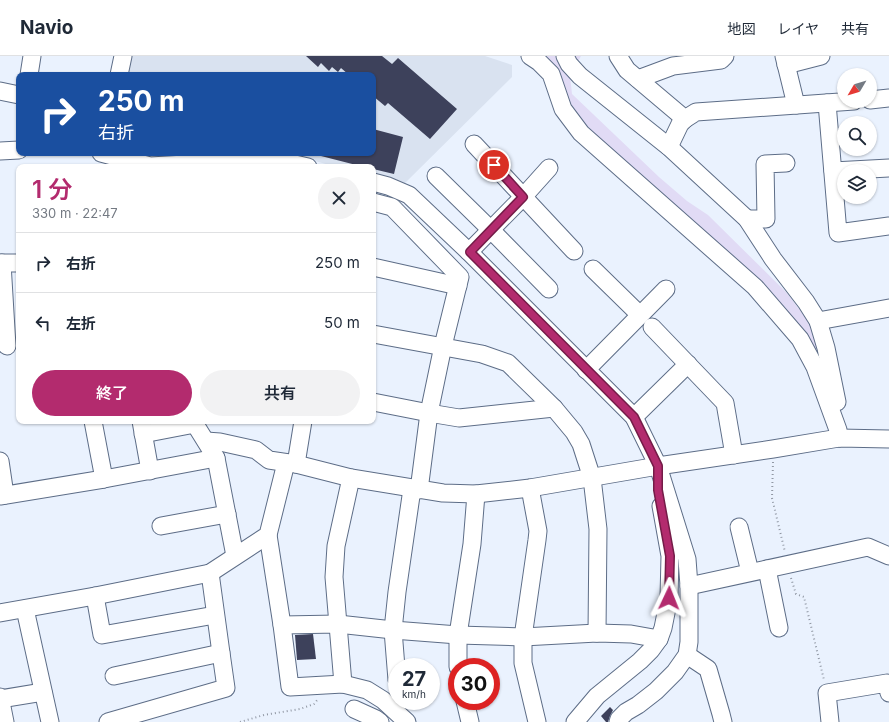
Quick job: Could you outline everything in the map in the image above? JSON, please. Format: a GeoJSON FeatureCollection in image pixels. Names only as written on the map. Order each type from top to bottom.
{"type":"FeatureCollection","features":[{"type":"Feature","properties":{"kind":"street"},"geometry":{"type":"LineString","coordinates":[[29,72],[32,56]]}},
{"type":"Feature","properties":{"kind":"street"},"geometry":{"type":"LineString","coordinates":[[120,72],[123,56]]}},
{"type":"Feature","properties":{"kind":"street"},"geometry":{"type":"LineString","coordinates":[[530,56],[539,62],[551,74],[563,109],[581,133],[756,287],[800,339],[815,367],[838,434]]}},
{"type":"Feature","properties":{"kind":"street"},"geometry":{"type":"LineString","coordinates":[[565,56],[569,64],[580,76],[669,147],[747,219],[772,259],[806,302],[818,321],[826,348],[839,413],[838,434]]}},
{"type":"Feature","properties":{"kind":"street"},"geometry":{"type":"LineString","coordinates":[[618,56],[627,70],[684,119]]}},
{"type":"Feature","properties":{"kind":"street"},"geometry":{"type":"LineString","coordinates":[[638,79],[672,61],[721,60],[725,56]]}},
{"type":"Feature","properties":{"kind":"street"},"geometry":{"type":"LineString","coordinates":[[796,105],[785,60],[821,56]]}},
{"type":"Feature","properties":{"kind":"street"},"geometry":{"type":"LineString","coordinates":[[0,91],[16,94]]}},
{"type":"Feature","properties":{"kind":"street"},"geometry":{"type":"LineString","coordinates":[[877,99],[889,98]]}},
{"type":"Feature","properties":{"kind":"street"},"geometry":{"type":"LineString","coordinates":[[669,147],[680,124],[684,119],[696,112],[837,102]]}},
{"type":"Feature","properties":{"kind":"street"},"geometry":{"type":"LineString","coordinates":[[827,103],[838,233],[889,226]]}},
{"type":"Feature","properties":{"kind":"street"},"geometry":{"type":"LineString","coordinates":[[474,144],[574,251]]}},
{"type":"Feature","properties":{"kind":"street"},"geometry":{"type":"LineString","coordinates":[[0,151],[16,150]]}},
{"type":"Feature","properties":{"kind":"street"},"geometry":{"type":"LineString","coordinates":[[114,156],[140,164]]}},
{"type":"Feature","properties":{"kind":"street"},"geometry":{"type":"LineString","coordinates":[[196,164],[273,159],[295,164]]}},
{"type":"Feature","properties":{"kind":"street"},"geometry":{"type":"LineString","coordinates":[[747,219],[766,219],[765,164],[786,163]]}},
{"type":"Feature","properties":{"kind":"street"},"geometry":{"type":"LineString","coordinates":[[470,252],[523,197],[548,168]]}},
{"type":"Feature","properties":{"kind":"street"},"geometry":{"type":"LineString","coordinates":[[833,171],[889,168]]}},
{"type":"Feature","properties":{"kind":"street"},"geometry":{"type":"LineString","coordinates":[[436,176],[549,289]]}},
{"type":"Feature","properties":{"kind":"street"},"geometry":{"type":"LineString","coordinates":[[376,183],[409,195],[470,252],[634,417],[658,466],[687,559],[689,586],[689,642],[687,655],[676,672],[656,691],[626,712],[618,722]]}},
{"type":"Feature","properties":{"kind":"street"},"geometry":{"type":"LineString","coordinates":[[376,203],[392,207],[460,277],[443,346],[429,413],[397,592],[393,630],[395,658]]}},
{"type":"Feature","properties":{"kind":"street"},"geometry":{"type":"LineString","coordinates":[[7,263],[8,346]]}},
{"type":"Feature","properties":{"kind":"street"},"geometry":{"type":"LineString","coordinates":[[376,268],[458,286]]}},
{"type":"Feature","properties":{"kind":"street"},"geometry":{"type":"LineString","coordinates":[[593,269],[640,314]]}},
{"type":"Feature","properties":{"kind":"street"},"geometry":{"type":"LineString","coordinates":[[586,370],[666,289]]}},
{"type":"Feature","properties":{"kind":"street"},"geometry":{"type":"LineString","coordinates":[[818,321],[889,308]]}},
{"type":"Feature","properties":{"kind":"street"},"geometry":{"type":"LineString","coordinates":[[652,327],[725,403],[734,455]]}},
{"type":"Feature","properties":{"kind":"street"},"geometry":{"type":"LineString","coordinates":[[376,335],[482,354],[508,364],[554,408],[574,432],[581,444],[592,478],[598,529],[597,633]]}},
{"type":"Feature","properties":{"kind":"street"},"geometry":{"type":"LineString","coordinates":[[634,417],[688,364]]}},
{"type":"Feature","properties":{"kind":"street"},"geometry":{"type":"LineString","coordinates":[[376,403],[459,418],[554,408]]}},
{"type":"Feature","properties":{"kind":"street"},"geometry":{"type":"LineString","coordinates":[[94,424],[104,479]]}},
{"type":"Feature","properties":{"kind":"street"},"geometry":{"type":"LineString","coordinates":[[150,470],[142,427],[173,424]]}},
{"type":"Feature","properties":{"kind":"street"},"geometry":{"type":"LineString","coordinates":[[195,424],[216,458],[235,556]]}},
{"type":"Feature","properties":{"kind":"street"},"geometry":{"type":"LineString","coordinates":[[302,424],[268,536],[290,687],[343,684],[367,690],[402,713]]}},
{"type":"Feature","properties":{"kind":"street"},"geometry":{"type":"LineString","coordinates":[[206,441],[220,442],[256,450],[270,460],[291,463],[351,478],[443,493],[476,494],[530,488],[658,466],[773,449],[838,434],[889,439]]}},
{"type":"Feature","properties":{"kind":"street"},"geometry":{"type":"LineString","coordinates":[[0,461],[2,496],[216,458]]}},
{"type":"Feature","properties":{"kind":"street"},"geometry":{"type":"LineString","coordinates":[[575,722],[597,696],[640,661],[651,650],[659,638],[663,628],[669,598],[670,556],[658,490],[658,466]]}},
{"type":"Feature","properties":{"kind":"street"},"geometry":{"type":"LineString","coordinates":[[343,684],[334,577],[336,546],[351,478]]}},
{"type":"Feature","properties":{"kind":"street"},"geometry":{"type":"LineString","coordinates":[[530,488],[538,531],[523,637],[523,663],[537,722]]}},
{"type":"Feature","properties":{"kind":"street"},"geometry":{"type":"LineString","coordinates":[[458,658],[458,635],[472,544],[476,494]]}},
{"type":"Feature","properties":{"kind":"street"},"geometry":{"type":"LineString","coordinates":[[161,526],[227,514]]}},
{"type":"Feature","properties":{"kind":"street"},"geometry":{"type":"LineString","coordinates":[[740,527],[758,570],[779,628]]}},
{"type":"Feature","properties":{"kind":"street"},"geometry":{"type":"LineString","coordinates":[[0,613],[210,573],[268,536]]}},
{"type":"Feature","properties":{"kind":"street"},"geometry":{"type":"LineString","coordinates":[[689,586],[868,547],[889,556]]}},
{"type":"Feature","properties":{"kind":"street"},"geometry":{"type":"LineString","coordinates":[[108,722],[226,688],[210,573]]}},
{"type":"Feature","properties":{"kind":"street"},"geometry":{"type":"LineString","coordinates":[[95,596],[102,635],[215,615]]}},
{"type":"Feature","properties":{"kind":"street"},"geometry":{"type":"LineString","coordinates":[[25,609],[50,722]]}},
{"type":"Feature","properties":{"kind":"street"},"geometry":{"type":"LineString","coordinates":[[282,625],[338,624],[458,635],[523,637],[597,633],[631,634],[659,638]]}},
{"type":"Feature","properties":{"kind":"street"},"geometry":{"type":"LineString","coordinates":[[114,676],[221,653]]}},
{"type":"Feature","properties":{"kind":"street"},"geometry":{"type":"LineString","coordinates":[[687,655],[708,669],[722,722]]}},
{"type":"Feature","properties":{"kind":"street"},"geometry":{"type":"LineString","coordinates":[[830,722],[827,693],[887,683],[889,692]]}},
{"type":"Feature","properties":{"kind":"street"},"geometry":{"type":"LineString","coordinates":[[5,722],[0,698],[43,692]]}},
{"type":"Feature","properties":{"kind":"street"},"geometry":{"type":"LineString","coordinates":[[354,709],[380,722]]}},
{"type":"Feature","properties":{"kind":"street"},"geometry":{"type":"LineString","coordinates":[[467,710],[470,722]]}},
{"type":"Feature","properties":{"kind":"path"},"geometry":{"type":"LineString","coordinates":[[773,449],[772,498],[796,594],[804,597],[827,693]]}},
{"type":"Feature","properties":{"kind":"path"},"geometry":{"type":"LineString","coordinates":[[240,722],[264,715],[300,709],[314,704]]}},
{"type":"Feature","properties":{"kind":"shaded area"},"geometry":{"type":"Polygon","coordinates":[[[130,56],[485,56],[512,65],[512,77],[403,185],[376,178],[376,164],[326,164],[296,156],[376,156],[376,72],[127,72],[130,56]]]}},
{"type":"Feature","properties":{"kind":"shaded area"},"geometry":{"type":"Polygon","coordinates":[[[538,56],[581,56],[570,76],[572,94],[659,177],[687,201],[708,215],[787,293],[805,317],[818,342],[814,356],[585,130],[538,56]]]}},
{"type":"Feature","properties":{"kind":"shaded area"},"geometry":{"type":"Polygon","coordinates":[[[143,156],[178,156],[150,158],[143,156]]]}},
{"type":"Feature","properties":{"kind":"building"},"geometry":{"type":"Polygon","coordinates":[[[306,56],[382,56],[392,64],[398,58],[457,109],[430,139],[388,103],[385,106],[376,98],[376,72],[346,72],[341,68],[338,72],[332,67],[329,71],[321,63],[318,67],[306,56]]]}},
{"type":"Feature","properties":{"kind":"building"},"geometry":{"type":"Polygon","coordinates":[[[376,130],[403,137],[394,174],[376,170],[376,164],[352,164],[321,156],[376,156],[376,130]]]}},
{"type":"Feature","properties":{"kind":"building"},"geometry":{"type":"Polygon","coordinates":[[[313,634],[316,659],[297,660],[295,635],[313,634]]]}},
{"type":"Feature","properties":{"kind":"building"},"geometry":{"type":"Polygon","coordinates":[[[610,707],[613,710],[608,722],[606,722],[601,716],[610,707]]]}},
{"type":"Feature","properties":{"kind":"route"},"geometry":{"type":"LineString","coordinates":[[494,165],[523,197],[470,252],[634,417],[658,466],[658,490],[670,556],[669,598]]}}]}
